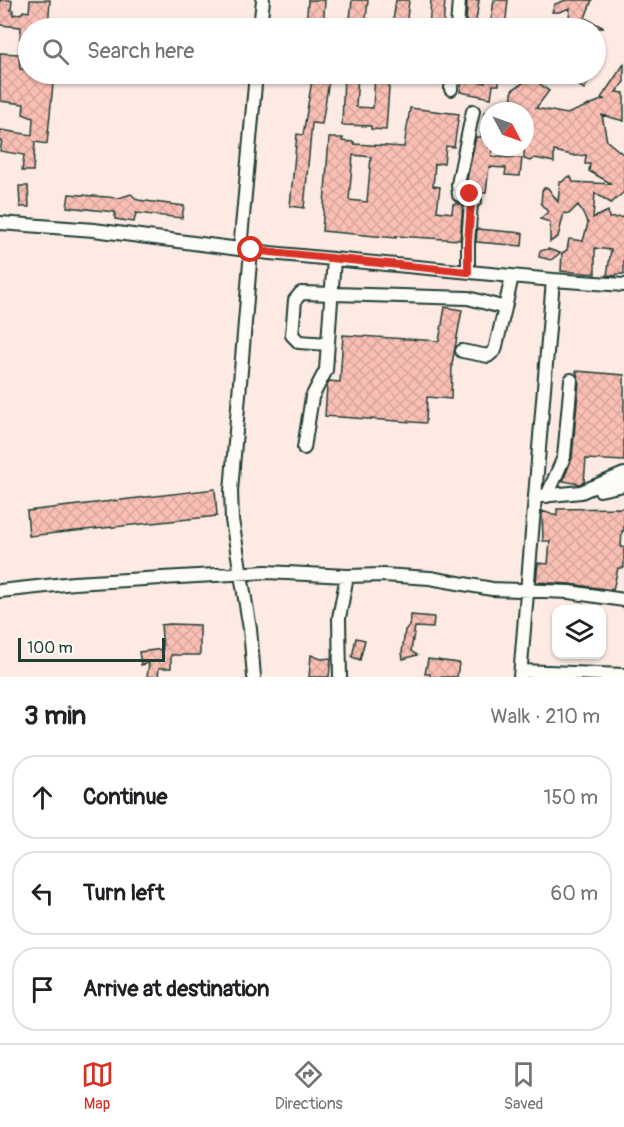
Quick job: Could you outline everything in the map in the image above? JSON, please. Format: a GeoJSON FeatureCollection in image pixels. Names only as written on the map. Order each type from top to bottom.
{"type":"FeatureCollection","features":[{"type":"Feature","properties":{"kind":"street"},"geometry":{"type":"LineString","coordinates":[[261,18],[263,0]]}},
{"type":"Feature","properties":{"kind":"street"},"geometry":{"type":"LineString","coordinates":[[458,18],[459,0]]}},
{"type":"Feature","properties":{"kind":"street"},"geometry":{"type":"LineString","coordinates":[[254,677],[250,630],[232,520],[231,491],[255,84]]}},
{"type":"Feature","properties":{"kind":"street"},"geometry":{"type":"LineString","coordinates":[[451,84],[451,89]]}},
{"type":"Feature","properties":{"kind":"street"},"geometry":{"type":"LineString","coordinates":[[468,272],[471,203],[475,200],[470,194],[459,195],[458,184],[473,111]]}},
{"type":"Feature","properties":{"kind":"street"},"geometry":{"type":"LineString","coordinates":[[0,223],[94,230],[334,259],[624,285]]}},
{"type":"Feature","properties":{"kind":"street"},"geometry":{"type":"LineString","coordinates":[[304,448],[312,397],[326,370],[334,259]]}},
{"type":"Feature","properties":{"kind":"street"},"geometry":{"type":"LineString","coordinates":[[462,351],[488,356],[495,350],[512,276]]}},
{"type":"Feature","properties":{"kind":"street"},"geometry":{"type":"LineString","coordinates":[[553,280],[520,674],[624,675]]}},
{"type":"Feature","properties":{"kind":"street"},"geometry":{"type":"LineString","coordinates":[[328,344],[299,342],[292,335],[295,300],[302,293],[468,298],[505,308]]}},
{"type":"Feature","properties":{"kind":"street"},"geometry":{"type":"LineString","coordinates":[[548,496],[564,457],[571,380]]}},
{"type":"Feature","properties":{"kind":"street"},"geometry":{"type":"LineString","coordinates":[[581,492],[624,474]]}},
{"type":"Feature","properties":{"kind":"street"},"geometry":{"type":"LineString","coordinates":[[534,496],[624,485]]}},
{"type":"Feature","properties":{"kind":"street"},"geometry":{"type":"LineString","coordinates":[[0,591],[266,572],[430,578],[492,589],[569,592],[624,600]]}},
{"type":"Feature","properties":{"kind":"street"},"geometry":{"type":"LineString","coordinates":[[340,677],[339,618],[347,576]]}},
{"type":"Feature","properties":{"kind":"building"},"geometry":{"type":"Polygon","coordinates":[[[0,0],[12,0],[13,15],[23,11],[29,12],[30,0],[50,0],[49,18],[18,18],[18,27],[0,25],[0,0]]]}},
{"type":"Feature","properties":{"kind":"building"},"geometry":{"type":"Polygon","coordinates":[[[308,0],[325,0],[324,18],[307,18],[308,0]]]}},
{"type":"Feature","properties":{"kind":"building"},"geometry":{"type":"Polygon","coordinates":[[[352,0],[368,0],[366,18],[350,18],[352,0]]]}},
{"type":"Feature","properties":{"kind":"building"},"geometry":{"type":"Polygon","coordinates":[[[396,0],[409,0],[407,18],[393,18],[396,0]]]}},
{"type":"Feature","properties":{"kind":"building"},"geometry":{"type":"Polygon","coordinates":[[[431,0],[445,0],[444,18],[430,18],[431,0]]]}},
{"type":"Feature","properties":{"kind":"building"},"geometry":{"type":"Polygon","coordinates":[[[467,0],[479,0],[476,18],[466,18],[467,0]]]}},
{"type":"Feature","properties":{"kind":"building"},"geometry":{"type":"Polygon","coordinates":[[[494,0],[508,0],[506,18],[491,18],[494,0]]]}},
{"type":"Feature","properties":{"kind":"building"},"geometry":{"type":"Polygon","coordinates":[[[566,0],[592,0],[585,18],[569,18],[570,8],[552,12],[555,4],[566,0]]]}},
{"type":"Feature","properties":{"kind":"building"},"geometry":{"type":"Polygon","coordinates":[[[0,53],[18,54],[18,84],[53,84],[47,144],[35,142],[33,171],[22,171],[24,155],[0,151],[2,141],[0,141],[0,130],[32,135],[33,118],[23,114],[24,104],[0,101],[0,53]]]}},
{"type":"Feature","properties":{"kind":"building"},"geometry":{"type":"Polygon","coordinates":[[[624,64],[624,82],[616,92],[624,93],[624,121],[602,115],[607,141],[624,155],[624,192],[611,203],[595,193],[593,218],[608,211],[609,218],[624,217],[624,274],[616,276],[607,275],[611,250],[595,248],[595,274],[561,271],[562,253],[567,250],[569,239],[583,241],[588,223],[578,205],[569,214],[564,213],[558,237],[550,242],[550,222],[540,219],[548,212],[541,204],[544,188],[548,188],[558,202],[560,182],[567,177],[571,177],[573,182],[612,184],[589,171],[590,164],[585,164],[586,155],[576,156],[554,151],[554,162],[535,158],[530,161],[524,159],[524,156],[534,156],[534,102],[509,102],[512,90],[521,84],[540,84],[549,91],[536,108],[567,114],[604,99],[601,98],[624,64]]]}},
{"type":"Feature","properties":{"kind":"building"},"geometry":{"type":"Polygon","coordinates":[[[311,84],[328,84],[322,124],[312,123],[304,208],[290,206],[297,134],[303,135],[311,84]]]}},
{"type":"Feature","properties":{"kind":"building"},"geometry":{"type":"Polygon","coordinates":[[[344,84],[357,84],[356,107],[373,108],[374,84],[389,84],[386,130],[371,129],[371,126],[342,125],[344,84]]]}},
{"type":"Feature","properties":{"kind":"building"},"geometry":{"type":"Polygon","coordinates":[[[462,84],[499,84],[493,85],[491,98],[460,92],[462,84]]]}},
{"type":"Feature","properties":{"kind":"building"},"geometry":{"type":"Polygon","coordinates":[[[576,84],[587,84],[584,89],[576,84]]]}},
{"type":"Feature","properties":{"kind":"building"},"geometry":{"type":"Polygon","coordinates":[[[410,108],[459,114],[454,147],[446,146],[444,163],[435,164],[433,186],[440,187],[437,211],[452,213],[453,204],[463,204],[460,240],[396,236],[396,238],[322,231],[329,138],[343,138],[342,141],[354,142],[354,144],[404,147],[410,108]],[[353,155],[349,200],[367,202],[371,157],[353,155]]]}},
{"type":"Feature","properties":{"kind":"building"},"geometry":{"type":"Polygon","coordinates":[[[476,137],[480,137],[480,156],[522,158],[520,176],[505,175],[506,168],[489,167],[486,193],[480,193],[474,187],[466,184],[476,137]]]}},
{"type":"Feature","properties":{"kind":"building"},"geometry":{"type":"Polygon","coordinates":[[[19,186],[28,186],[29,207],[20,207],[19,186]]]}},
{"type":"Feature","properties":{"kind":"building"},"geometry":{"type":"Polygon","coordinates":[[[69,194],[119,198],[131,194],[138,200],[184,206],[182,218],[136,213],[134,222],[115,219],[115,212],[67,207],[69,194]]]}},
{"type":"Feature","properties":{"kind":"building"},"geometry":{"type":"Polygon","coordinates":[[[477,229],[523,233],[522,246],[476,242],[477,229]]]}},
{"type":"Feature","properties":{"kind":"building"},"geometry":{"type":"Polygon","coordinates":[[[548,249],[560,253],[551,260],[539,257],[540,251],[548,249]]]}},
{"type":"Feature","properties":{"kind":"building"},"geometry":{"type":"Polygon","coordinates":[[[445,307],[462,310],[452,364],[451,399],[427,397],[426,423],[325,416],[329,381],[340,382],[343,335],[439,341],[445,307]]]}},
{"type":"Feature","properties":{"kind":"building"},"geometry":{"type":"Polygon","coordinates":[[[576,371],[624,375],[624,461],[586,459],[584,482],[580,484],[563,481],[572,458],[579,381],[576,371]]]}},
{"type":"Feature","properties":{"kind":"building"},"geometry":{"type":"Polygon","coordinates":[[[215,489],[217,516],[29,536],[27,511],[215,489]]]}},
{"type":"Feature","properties":{"kind":"building"},"geometry":{"type":"Polygon","coordinates":[[[624,508],[621,547],[624,547],[624,568],[618,568],[613,590],[536,582],[538,563],[548,564],[550,541],[543,541],[542,511],[557,516],[557,509],[624,508]]]}},
{"type":"Feature","properties":{"kind":"building"},"geometry":{"type":"Polygon","coordinates":[[[411,615],[434,617],[433,628],[415,627],[411,651],[417,655],[403,659],[405,630],[410,626],[411,615]]]}},
{"type":"Feature","properties":{"kind":"building"},"geometry":{"type":"Polygon","coordinates":[[[161,625],[200,625],[200,655],[171,655],[171,668],[159,668],[158,677],[147,677],[149,663],[141,665],[139,652],[163,649],[161,625]]]}},
{"type":"Feature","properties":{"kind":"building"},"geometry":{"type":"Polygon","coordinates":[[[356,638],[365,640],[360,660],[352,657],[356,638]]]}},
{"type":"Feature","properties":{"kind":"building"},"geometry":{"type":"Polygon","coordinates":[[[311,655],[321,659],[331,658],[329,677],[309,677],[311,655]]]}},
{"type":"Feature","properties":{"kind":"building"},"geometry":{"type":"Polygon","coordinates":[[[428,659],[459,663],[457,677],[430,677],[430,674],[425,674],[428,659]]]}},
{"type":"Feature","properties":{"kind":"route"},"geometry":{"type":"LineString","coordinates":[[251,250],[468,272],[471,203],[475,200],[470,194]]}}]}
